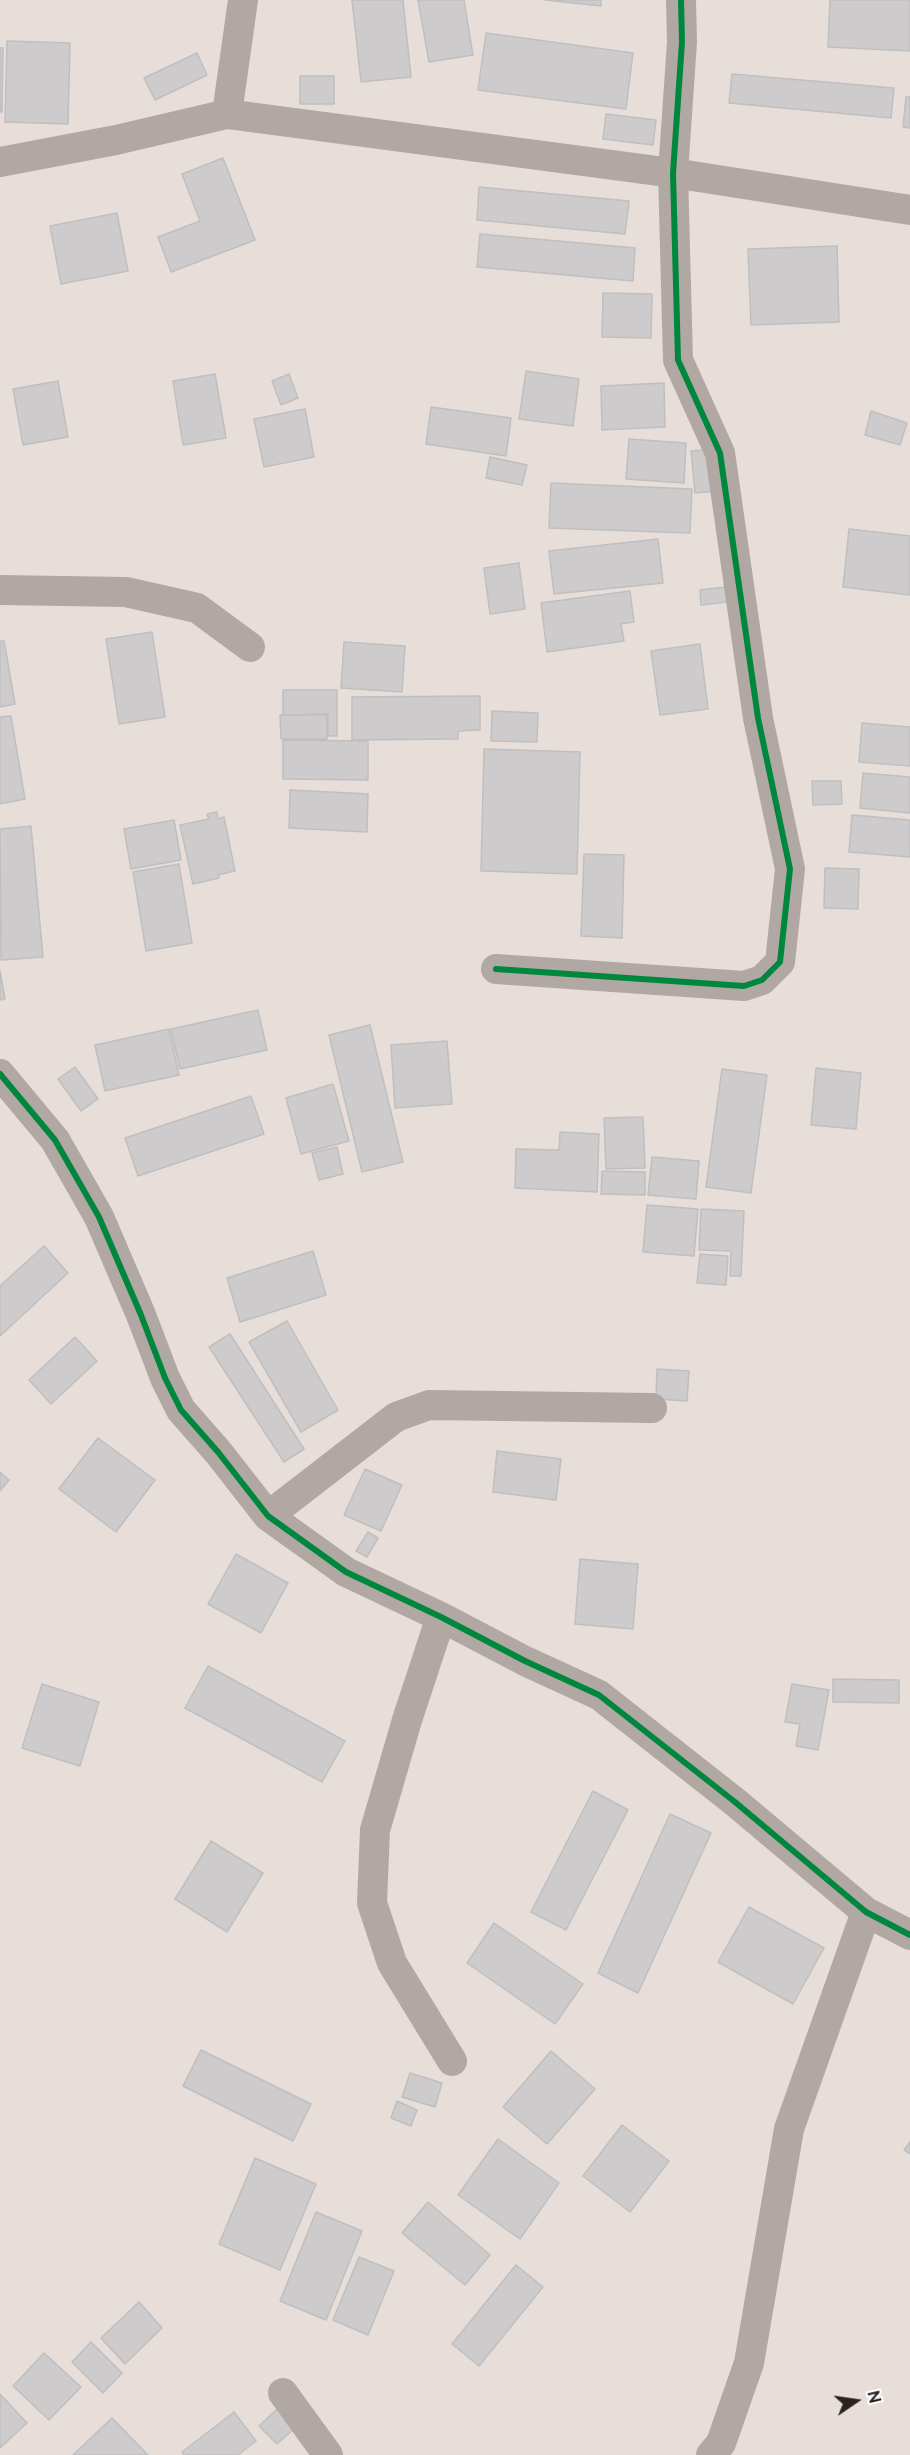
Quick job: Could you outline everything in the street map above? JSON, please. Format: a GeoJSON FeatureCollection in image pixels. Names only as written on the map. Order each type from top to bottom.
{"type":"FeatureCollection","features":[{"type":"Feature","properties":{"kind":"street"},"geometry":{"type":"LineString","coordinates":[[227,114],[243,0]]}},
{"type":"Feature","properties":{"kind":"street"},"geometry":{"type":"LineString","coordinates":[[496,969],[744,986],[762,980],[780,962],[790,868],[758,718],[720,453],[678,360],[673,173],[682,42],[681,0]]}},
{"type":"Feature","properties":{"kind":"street"},"geometry":{"type":"LineString","coordinates":[[0,162],[116,140],[227,114],[673,173],[910,210]]}},
{"type":"Feature","properties":{"kind":"street"},"geometry":{"type":"LineString","coordinates":[[0,590],[126,592],[197,608],[250,647]]}},
{"type":"Feature","properties":{"kind":"street"},"geometry":{"type":"LineString","coordinates":[[0,1074],[55,1140],[99,1217],[165,1378],[182,1410],[268,1516],[346,1572],[599,1695],[735,1802],[866,1912],[910,1935]]}},
{"type":"Feature","properties":{"kind":"street"},"geometry":{"type":"LineString","coordinates":[[268,1516],[396,1417],[429,1405],[652,1408]]}},
{"type":"Feature","properties":{"kind":"street"},"geometry":{"type":"LineString","coordinates":[[441,1617],[407,1720],[375,1830],[372,1904],[392,1963],[452,2061]]}},
{"type":"Feature","properties":{"kind":"street"},"geometry":{"type":"LineString","coordinates":[[711,2455],[721,2443],[749,2363],[789,2129],[866,1912]]}},
{"type":"Feature","properties":{"kind":"street"},"geometry":{"type":"LineString","coordinates":[[283,2393],[328,2455]]}},
{"type":"Feature","properties":{"kind":"building"},"geometry":{"type":"Polygon","coordinates":[[[352,0],[403,0],[411,77],[361,82],[352,0]]]}},
{"type":"Feature","properties":{"kind":"building"},"geometry":{"type":"Polygon","coordinates":[[[418,0],[464,0],[473,55],[429,62],[418,0]]]}},
{"type":"Feature","properties":{"kind":"building"},"geometry":{"type":"Polygon","coordinates":[[[545,0],[601,0],[601,6],[545,0]]]}},
{"type":"Feature","properties":{"kind":"building"},"geometry":{"type":"Polygon","coordinates":[[[830,0],[910,0],[910,51],[828,47],[830,0]]]}},
{"type":"Feature","properties":{"kind":"building"},"geometry":{"type":"Polygon","coordinates":[[[486,33],[633,53],[626,109],[478,90],[486,33]]]}},
{"type":"Feature","properties":{"kind":"building"},"geometry":{"type":"Polygon","coordinates":[[[7,41],[70,43],[68,124],[5,122],[7,41]]]}},
{"type":"Feature","properties":{"kind":"building"},"geometry":{"type":"Polygon","coordinates":[[[0,48],[3,48],[2,112],[0,112],[0,48]]]}},
{"type":"Feature","properties":{"kind":"building"},"geometry":{"type":"Polygon","coordinates":[[[197,53],[207,75],[155,100],[144,78],[197,53]]]}},
{"type":"Feature","properties":{"kind":"building"},"geometry":{"type":"Polygon","coordinates":[[[732,74],[894,88],[891,118],[729,103],[732,74]]]}},
{"type":"Feature","properties":{"kind":"building"},"geometry":{"type":"Polygon","coordinates":[[[300,76],[334,76],[334,104],[300,104],[300,76]]]}},
{"type":"Feature","properties":{"kind":"building"},"geometry":{"type":"Polygon","coordinates":[[[906,97],[910,97],[910,128],[903,127],[906,97]]]}},
{"type":"Feature","properties":{"kind":"building"},"geometry":{"type":"Polygon","coordinates":[[[606,114],[656,120],[653,145],[603,139],[606,114]]]}},
{"type":"Feature","properties":{"kind":"building"},"geometry":{"type":"Polygon","coordinates":[[[223,158],[255,240],[171,272],[158,237],[200,221],[182,174],[223,158]]]}},
{"type":"Feature","properties":{"kind":"building"},"geometry":{"type":"Polygon","coordinates":[[[479,187],[629,201],[625,234],[477,220],[479,187]]]}},
{"type":"Feature","properties":{"kind":"building"},"geometry":{"type":"Polygon","coordinates":[[[117,213],[128,271],[61,284],[50,226],[117,213]]]}},
{"type":"Feature","properties":{"kind":"building"},"geometry":{"type":"Polygon","coordinates":[[[480,234],[635,248],[633,281],[477,267],[480,234]]]}},
{"type":"Feature","properties":{"kind":"building"},"geometry":{"type":"Polygon","coordinates":[[[837,246],[839,322],[751,325],[748,249],[837,246]]]}},
{"type":"Feature","properties":{"kind":"building"},"geometry":{"type":"Polygon","coordinates":[[[603,293],[652,294],[651,338],[602,337],[603,293]]]}},
{"type":"Feature","properties":{"kind":"building"},"geometry":{"type":"Polygon","coordinates":[[[526,371],[579,379],[573,426],[519,419],[526,371]]]}},
{"type":"Feature","properties":{"kind":"building"},"geometry":{"type":"Polygon","coordinates":[[[215,374],[226,438],[183,445],[173,381],[215,374]]]}},
{"type":"Feature","properties":{"kind":"building"},"geometry":{"type":"Polygon","coordinates":[[[289,374],[298,398],[281,405],[272,381],[289,374]]]}},
{"type":"Feature","properties":{"kind":"building"},"geometry":{"type":"Polygon","coordinates":[[[58,381],[68,437],[23,445],[13,389],[58,381]]]}},
{"type":"Feature","properties":{"kind":"building"},"geometry":{"type":"Polygon","coordinates":[[[664,383],[665,427],[602,430],[601,386],[664,383]]]}},
{"type":"Feature","properties":{"kind":"building"},"geometry":{"type":"Polygon","coordinates":[[[431,407],[511,418],[506,456],[426,444],[431,407]]]}},
{"type":"Feature","properties":{"kind":"building"},"geometry":{"type":"Polygon","coordinates":[[[305,409],[314,457],[264,467],[254,419],[305,409]]]}},
{"type":"Feature","properties":{"kind":"building"},"geometry":{"type":"Polygon","coordinates":[[[871,411],[907,423],[900,445],[865,435],[871,411]]]}},
{"type":"Feature","properties":{"kind":"building"},"geometry":{"type":"Polygon","coordinates":[[[629,439],[686,443],[684,483],[626,479],[629,439]]]}},
{"type":"Feature","properties":{"kind":"building"},"geometry":{"type":"Polygon","coordinates":[[[713,449],[718,491],[695,493],[691,451],[713,449]]]}},
{"type":"Feature","properties":{"kind":"building"},"geometry":{"type":"Polygon","coordinates":[[[490,457],[527,465],[522,485],[486,478],[490,457]]]}},
{"type":"Feature","properties":{"kind":"building"},"geometry":{"type":"Polygon","coordinates":[[[551,483],[692,489],[690,533],[549,528],[551,483]]]}},
{"type":"Feature","properties":{"kind":"building"},"geometry":{"type":"Polygon","coordinates":[[[849,529],[910,536],[910,595],[843,587],[849,529]]]}},
{"type":"Feature","properties":{"kind":"building"},"geometry":{"type":"Polygon","coordinates":[[[658,539],[663,583],[554,594],[549,551],[658,539]]]}},
{"type":"Feature","properties":{"kind":"building"},"geometry":{"type":"Polygon","coordinates":[[[519,563],[525,609],[490,614],[484,568],[519,563]]]}},
{"type":"Feature","properties":{"kind":"building"},"geometry":{"type":"Polygon","coordinates":[[[734,586],[736,601],[701,605],[700,590],[734,586]]]}},
{"type":"Feature","properties":{"kind":"building"},"geometry":{"type":"Polygon","coordinates":[[[630,591],[634,622],[621,624],[624,641],[547,652],[541,603],[630,591]]]}},
{"type":"Feature","properties":{"kind":"building"},"geometry":{"type":"Polygon","coordinates":[[[152,632],[165,717],[119,724],[106,639],[152,632]]]}},
{"type":"Feature","properties":{"kind":"building"},"geometry":{"type":"Polygon","coordinates":[[[0,641],[4,641],[15,704],[0,707],[0,641]]]}},
{"type":"Feature","properties":{"kind":"building"},"geometry":{"type":"Polygon","coordinates":[[[344,642],[405,646],[402,692],[341,688],[344,642]]]}},
{"type":"Feature","properties":{"kind":"building"},"geometry":{"type":"Polygon","coordinates":[[[700,644],[708,709],[660,715],[651,651],[700,644]]]}},
{"type":"Feature","properties":{"kind":"building"},"geometry":{"type":"Polygon","coordinates":[[[283,690],[337,690],[337,736],[328,736],[328,714],[283,715],[283,690]]]}},
{"type":"Feature","properties":{"kind":"building"},"geometry":{"type":"Polygon","coordinates":[[[480,696],[480,730],[458,731],[458,739],[352,740],[352,697],[480,696]]]}},
{"type":"Feature","properties":{"kind":"building"},"geometry":{"type":"Polygon","coordinates":[[[492,711],[538,713],[537,742],[491,741],[492,711]]]}},
{"type":"Feature","properties":{"kind":"building"},"geometry":{"type":"Polygon","coordinates":[[[280,715],[327,715],[327,739],[281,739],[280,715]]]}},
{"type":"Feature","properties":{"kind":"building"},"geometry":{"type":"Polygon","coordinates":[[[11,716],[25,799],[0,804],[0,717],[11,716]]]}},
{"type":"Feature","properties":{"kind":"building"},"geometry":{"type":"Polygon","coordinates":[[[862,723],[910,727],[910,766],[859,762],[862,723]]]}},
{"type":"Feature","properties":{"kind":"building"},"geometry":{"type":"Polygon","coordinates":[[[283,740],[368,741],[368,780],[283,779],[283,740]]]}},
{"type":"Feature","properties":{"kind":"building"},"geometry":{"type":"Polygon","coordinates":[[[484,749],[580,752],[577,874],[481,871],[484,749]]]}},
{"type":"Feature","properties":{"kind":"building"},"geometry":{"type":"Polygon","coordinates":[[[863,773],[910,777],[910,813],[860,808],[863,773]]]}},
{"type":"Feature","properties":{"kind":"building"},"geometry":{"type":"Polygon","coordinates":[[[812,781],[841,781],[842,804],[813,805],[812,781]]]}},
{"type":"Feature","properties":{"kind":"building"},"geometry":{"type":"Polygon","coordinates":[[[290,790],[368,794],[367,832],[289,828],[290,790]]]}},
{"type":"Feature","properties":{"kind":"building"},"geometry":{"type":"Polygon","coordinates":[[[217,812],[218,819],[224,817],[235,871],[218,875],[219,878],[193,884],[180,825],[209,819],[207,814],[217,812]]]}},
{"type":"Feature","properties":{"kind":"building"},"geometry":{"type":"Polygon","coordinates":[[[852,815],[910,820],[910,857],[849,852],[852,815]]]}},
{"type":"Feature","properties":{"kind":"building"},"geometry":{"type":"Polygon","coordinates":[[[174,820],[181,860],[131,869],[124,829],[174,820]]]}},
{"type":"Feature","properties":{"kind":"building"},"geometry":{"type":"Polygon","coordinates":[[[31,826],[43,957],[1,960],[0,829],[31,826]]]}},
{"type":"Feature","properties":{"kind":"building"},"geometry":{"type":"Polygon","coordinates":[[[584,854],[624,855],[622,938],[581,936],[584,854]]]}},
{"type":"Feature","properties":{"kind":"building"},"geometry":{"type":"Polygon","coordinates":[[[179,864],[192,943],[146,951],[133,872],[179,864]]]}},
{"type":"Feature","properties":{"kind":"building"},"geometry":{"type":"Polygon","coordinates":[[[825,868],[859,869],[858,909],[824,908],[825,868]]]}},
{"type":"Feature","properties":{"kind":"building"},"geometry":{"type":"Polygon","coordinates":[[[0,971],[5,999],[0,1000],[0,971]]]}},
{"type":"Feature","properties":{"kind":"building"},"geometry":{"type":"Polygon","coordinates":[[[258,1010],[267,1050],[180,1069],[171,1029],[258,1010]]]}},
{"type":"Feature","properties":{"kind":"building"},"geometry":{"type":"Polygon","coordinates":[[[370,1025],[403,1162],[362,1172],[329,1035],[370,1025]]]}},
{"type":"Feature","properties":{"kind":"building"},"geometry":{"type":"Polygon","coordinates":[[[169,1029],[179,1075],[105,1091],[95,1045],[169,1029]]]}},
{"type":"Feature","properties":{"kind":"building"},"geometry":{"type":"Polygon","coordinates":[[[447,1041],[452,1104],[395,1108],[391,1045],[447,1041]]]}},
{"type":"Feature","properties":{"kind":"building"},"geometry":{"type":"Polygon","coordinates":[[[75,1067],[98,1099],[81,1111],[58,1079],[75,1067]]]}},
{"type":"Feature","properties":{"kind":"building"},"geometry":{"type":"Polygon","coordinates":[[[816,1068],[861,1073],[856,1129],[811,1125],[816,1068]]]}},
{"type":"Feature","properties":{"kind":"building"},"geometry":{"type":"Polygon","coordinates":[[[722,1069],[767,1075],[751,1193],[706,1187],[722,1069]]]}},
{"type":"Feature","properties":{"kind":"building"},"geometry":{"type":"Polygon","coordinates":[[[333,1084],[349,1141],[301,1154],[286,1098],[333,1084]]]}},
{"type":"Feature","properties":{"kind":"building"},"geometry":{"type":"Polygon","coordinates":[[[251,1096],[264,1134],[138,1176],[125,1138],[251,1096]]]}},
{"type":"Feature","properties":{"kind":"building"},"geometry":{"type":"Polygon","coordinates":[[[643,1117],[645,1168],[606,1169],[604,1118],[643,1117]]]}},
{"type":"Feature","properties":{"kind":"building"},"geometry":{"type":"Polygon","coordinates":[[[560,1132],[599,1134],[597,1192],[515,1188],[516,1149],[559,1150],[560,1132]]]}},
{"type":"Feature","properties":{"kind":"building"},"geometry":{"type":"Polygon","coordinates":[[[337,1147],[343,1174],[319,1180],[312,1153],[337,1147]]]}},
{"type":"Feature","properties":{"kind":"building"},"geometry":{"type":"Polygon","coordinates":[[[652,1157],[699,1161],[696,1199],[648,1195],[652,1157]]]}},
{"type":"Feature","properties":{"kind":"building"},"geometry":{"type":"Polygon","coordinates":[[[602,1171],[645,1172],[645,1195],[601,1194],[602,1171]]]}},
{"type":"Feature","properties":{"kind":"building"},"geometry":{"type":"Polygon","coordinates":[[[647,1205],[698,1209],[694,1256],[643,1252],[647,1205]]]}},
{"type":"Feature","properties":{"kind":"building"},"geometry":{"type":"Polygon","coordinates":[[[701,1209],[744,1211],[741,1276],[730,1276],[731,1251],[699,1250],[701,1209]]]}},
{"type":"Feature","properties":{"kind":"building"},"geometry":{"type":"Polygon","coordinates":[[[44,1246],[68,1273],[0,1336],[0,1286],[44,1246]]]}},
{"type":"Feature","properties":{"kind":"building"},"geometry":{"type":"Polygon","coordinates":[[[313,1251],[326,1295],[240,1322],[227,1278],[313,1251]]]}},
{"type":"Feature","properties":{"kind":"building"},"geometry":{"type":"Polygon","coordinates":[[[700,1254],[728,1256],[726,1285],[697,1283],[700,1254]]]}},
{"type":"Feature","properties":{"kind":"building"},"geometry":{"type":"Polygon","coordinates":[[[287,1321],[338,1410],[301,1432],[249,1342],[287,1321]]]}},
{"type":"Feature","properties":{"kind":"building"},"geometry":{"type":"Polygon","coordinates":[[[230,1334],[304,1449],[284,1462],[209,1347],[230,1334]]]}},
{"type":"Feature","properties":{"kind":"building"},"geometry":{"type":"Polygon","coordinates":[[[75,1337],[97,1361],[51,1404],[29,1380],[75,1337]]]}},
{"type":"Feature","properties":{"kind":"building"},"geometry":{"type":"Polygon","coordinates":[[[657,1369],[689,1371],[687,1401],[656,1399],[657,1369]]]}},
{"type":"Feature","properties":{"kind":"building"},"geometry":{"type":"Polygon","coordinates":[[[98,1438],[155,1480],[116,1532],[59,1489],[98,1438]]]}},
{"type":"Feature","properties":{"kind":"building"},"geometry":{"type":"Polygon","coordinates":[[[497,1451],[561,1459],[556,1500],[493,1492],[497,1451]]]}},
{"type":"Feature","properties":{"kind":"building"},"geometry":{"type":"Polygon","coordinates":[[[365,1469],[402,1485],[381,1531],[344,1515],[365,1469]]]}},
{"type":"Feature","properties":{"kind":"building"},"geometry":{"type":"Polygon","coordinates":[[[0,1472],[9,1480],[0,1491],[0,1472]]]}},
{"type":"Feature","properties":{"kind":"building"},"geometry":{"type":"Polygon","coordinates":[[[368,1532],[378,1538],[367,1557],[356,1551],[368,1532]]]}},
{"type":"Feature","properties":{"kind":"building"},"geometry":{"type":"Polygon","coordinates":[[[236,1554],[288,1583],[261,1633],[208,1604],[236,1554]]]}},
{"type":"Feature","properties":{"kind":"building"},"geometry":{"type":"Polygon","coordinates":[[[580,1559],[638,1564],[633,1629],[575,1624],[580,1559]]]}},
{"type":"Feature","properties":{"kind":"building"},"geometry":{"type":"Polygon","coordinates":[[[208,1666],[345,1741],[322,1782],[185,1708],[208,1666]]]}},
{"type":"Feature","properties":{"kind":"building"},"geometry":{"type":"Polygon","coordinates":[[[833,1679],[899,1680],[899,1703],[833,1702],[833,1679]]]}},
{"type":"Feature","properties":{"kind":"building"},"geometry":{"type":"Polygon","coordinates":[[[42,1684],[99,1702],[80,1766],[22,1748],[42,1684]]]}},
{"type":"Feature","properties":{"kind":"building"},"geometry":{"type":"Polygon","coordinates":[[[792,1684],[829,1690],[818,1750],[796,1746],[800,1724],[785,1722],[792,1684]]]}},
{"type":"Feature","properties":{"kind":"building"},"geometry":{"type":"Polygon","coordinates":[[[593,1791],[628,1810],[566,1930],[531,1912],[593,1791]]]}},
{"type":"Feature","properties":{"kind":"building"},"geometry":{"type":"Polygon","coordinates":[[[670,1814],[711,1833],[638,1993],[598,1973],[670,1814]]]}},
{"type":"Feature","properties":{"kind":"building"},"geometry":{"type":"Polygon","coordinates":[[[211,1841],[263,1873],[227,1932],[175,1899],[211,1841]]]}},
{"type":"Feature","properties":{"kind":"building"},"geometry":{"type":"Polygon","coordinates":[[[749,1907],[824,1948],[793,2004],[718,1962],[749,1907]]]}},
{"type":"Feature","properties":{"kind":"building"},"geometry":{"type":"Polygon","coordinates":[[[494,1923],[583,1984],[555,2024],[467,1963],[494,1923]]]}},
{"type":"Feature","properties":{"kind":"building"},"geometry":{"type":"Polygon","coordinates":[[[201,2050],[311,2104],[293,2141],[183,2086],[201,2050]]]}},
{"type":"Feature","properties":{"kind":"building"},"geometry":{"type":"Polygon","coordinates":[[[551,2051],[595,2089],[547,2144],[503,2107],[551,2051]]]}},
{"type":"Feature","properties":{"kind":"building"},"geometry":{"type":"Polygon","coordinates":[[[410,2073],[442,2083],[435,2107],[402,2097],[410,2073]]]}},
{"type":"Feature","properties":{"kind":"building"},"geometry":{"type":"Polygon","coordinates":[[[397,2101],[417,2110],[411,2126],[391,2118],[397,2101]]]}},
{"type":"Feature","properties":{"kind":"building"},"geometry":{"type":"Polygon","coordinates":[[[622,2125],[669,2161],[630,2212],[583,2176],[622,2125]]]}},
{"type":"Feature","properties":{"kind":"building"},"geometry":{"type":"Polygon","coordinates":[[[498,2139],[559,2183],[520,2239],[458,2195],[498,2139]]]}},
{"type":"Feature","properties":{"kind":"building"},"geometry":{"type":"Polygon","coordinates":[[[910,2142],[910,2154],[904,2150],[910,2142]]]}},
{"type":"Feature","properties":{"kind":"building"},"geometry":{"type":"Polygon","coordinates":[[[255,2158],[316,2184],[280,2270],[219,2244],[255,2158]]]}},
{"type":"Feature","properties":{"kind":"building"},"geometry":{"type":"Polygon","coordinates":[[[428,2202],[490,2255],[465,2285],[402,2233],[428,2202]]]}},
{"type":"Feature","properties":{"kind":"building"},"geometry":{"type":"Polygon","coordinates":[[[316,2212],[362,2231],[326,2320],[280,2301],[316,2212]]]}},
{"type":"Feature","properties":{"kind":"building"},"geometry":{"type":"Polygon","coordinates":[[[359,2257],[394,2271],[368,2335],[333,2320],[359,2257]]]}},
{"type":"Feature","properties":{"kind":"building"},"geometry":{"type":"Polygon","coordinates":[[[516,2265],[543,2287],[479,2366],[452,2344],[516,2265]]]}},
{"type":"Feature","properties":{"kind":"building"},"geometry":{"type":"Polygon","coordinates":[[[139,2302],[162,2328],[125,2364],[101,2338],[139,2302]]]}},
{"type":"Feature","properties":{"kind":"building"},"geometry":{"type":"Polygon","coordinates":[[[91,2342],[122,2373],[103,2393],[72,2362],[91,2342]]]}},
{"type":"Feature","properties":{"kind":"building"},"geometry":{"type":"Polygon","coordinates":[[[44,2353],[81,2387],[49,2420],[13,2386],[44,2353]]]}},
{"type":"Feature","properties":{"kind":"building"},"geometry":{"type":"Polygon","coordinates":[[[0,2394],[27,2423],[0,2448],[0,2394]]]}},
{"type":"Feature","properties":{"kind":"building"},"geometry":{"type":"Polygon","coordinates":[[[278,2408],[296,2427],[277,2444],[259,2426],[278,2408]]]}},
{"type":"Feature","properties":{"kind":"building"},"geometry":{"type":"Polygon","coordinates":[[[234,2412],[256,2441],[238,2455],[184,2455],[182,2452],[234,2412]]]}},
{"type":"Feature","properties":{"kind":"building"},"geometry":{"type":"Polygon","coordinates":[[[112,2418],[148,2455],[73,2455],[112,2418]]]}},
{"type":"Feature","properties":{"kind":"cycle path"},"geometry":{"type":"LineString","coordinates":[[496,969],[744,986],[762,980],[780,962],[790,869],[758,718],[720,453],[678,360],[673,173],[682,42],[681,0]]}},
{"type":"Feature","properties":{"kind":"cycle path"},"geometry":{"type":"LineString","coordinates":[[0,1074],[55,1140],[99,1217],[165,1378],[181,1410],[218,1452],[268,1516],[346,1572],[599,1695],[735,1802],[866,1912],[910,1935]]}}]}
